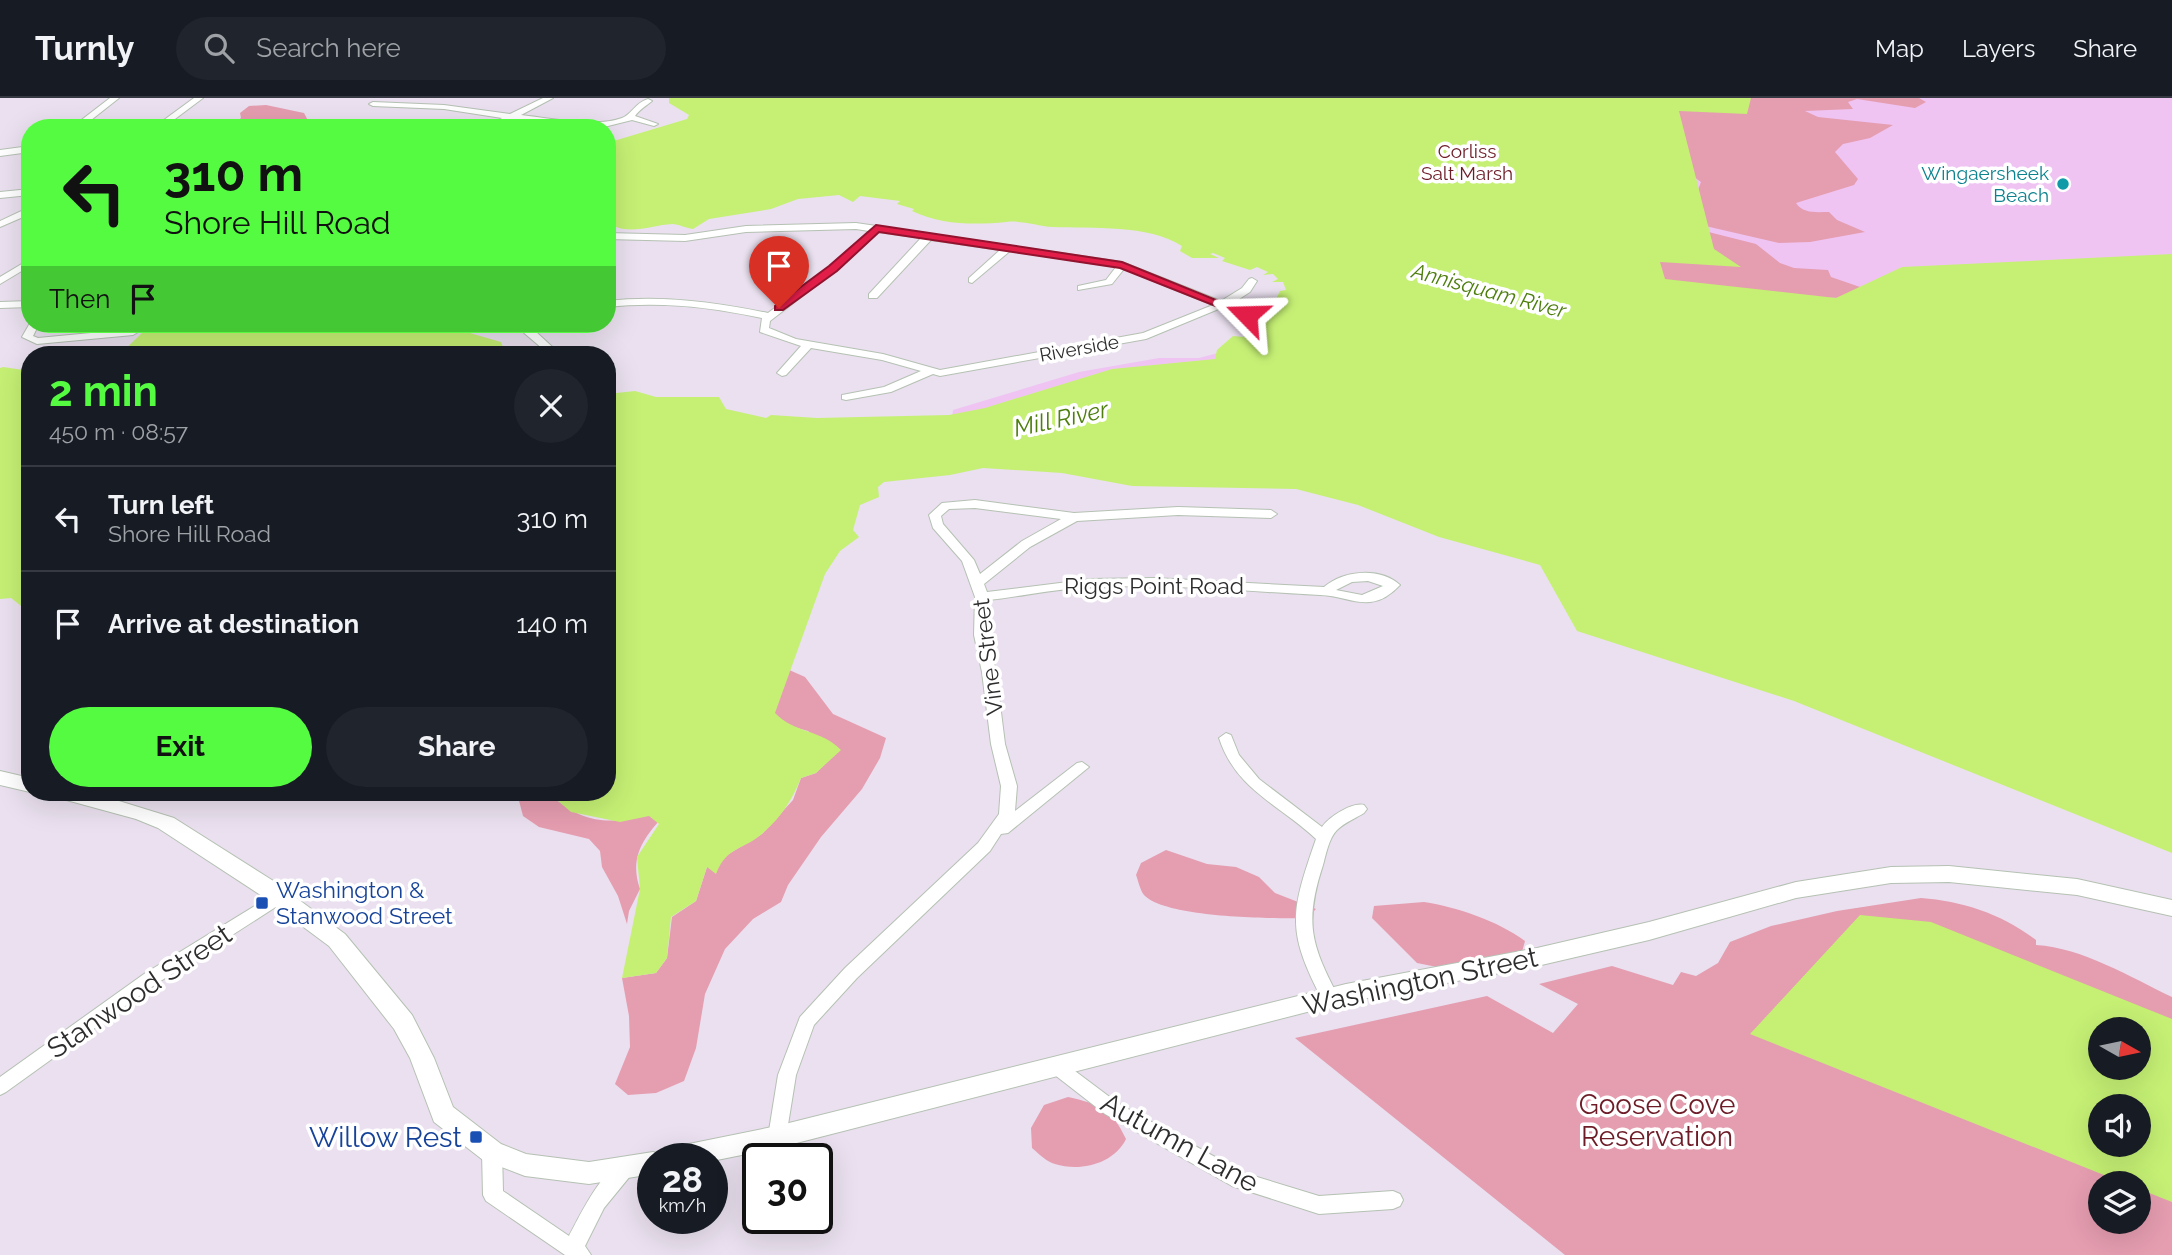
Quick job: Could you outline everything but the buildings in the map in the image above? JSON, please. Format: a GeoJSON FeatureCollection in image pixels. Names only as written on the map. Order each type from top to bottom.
{"type":"FeatureCollection","features":[{"type":"Feature","properties":{"kind":"main road"},"geometry":{"type":"LineString","coordinates":[[0,778],[21,783]]}},
{"type":"Feature","properties":{"kind":"main road"},"geometry":{"type":"LineString","coordinates":[[99,801],[166,823],[279,897],[337,940],[390,1002],[414,1040],[443,1114],[492,1152],[536,1166],[589,1173],[637,1166]]}},
{"type":"Feature","properties":{"kind":"main road","name":"Washington Street"},"geometry":{"type":"LineString","coordinates":[[728,1147],[1057,1068],[1330,998],[1537,957],[1796,890],[1891,875],[1949,874],[2013,878],[2077,887],[2172,908]]}},
{"type":"Feature","properties":{"kind":"street"},"geometry":{"type":"LineString","coordinates":[[87,119],[116,98]]}},
{"type":"Feature","properties":{"kind":"street"},"geometry":{"type":"LineString","coordinates":[[170,119],[199,98]]}},
{"type":"Feature","properties":{"kind":"street"},"geometry":{"type":"LineString","coordinates":[[508,119],[549,98]]}},
{"type":"Feature","properties":{"kind":"street"},"geometry":{"type":"LineString","coordinates":[[631,117],[639,106],[648,102]]}},
{"type":"Feature","properties":{"kind":"street"},"geometry":{"type":"LineString","coordinates":[[373,104],[444,107],[535,119]]}},
{"type":"Feature","properties":{"kind":"street"},"geometry":{"type":"LineString","coordinates":[[616,121],[631,117],[653,124]]}},
{"type":"Feature","properties":{"kind":"street"},"geometry":{"type":"LineString","coordinates":[[0,153],[21,150]]}},
{"type":"Feature","properties":{"kind":"street"},"geometry":{"type":"LineString","coordinates":[[0,189],[21,190]]}},
{"type":"Feature","properties":{"kind":"street"},"geometry":{"type":"LineString","coordinates":[[0,195],[21,192]]}},
{"type":"Feature","properties":{"kind":"street"},"geometry":{"type":"LineString","coordinates":[[0,224],[21,214]]}},
{"type":"Feature","properties":{"kind":"street"},"geometry":{"type":"LineString","coordinates":[[616,236],[685,238],[746,229],[835,225],[876,229],[1122,265],[1247,315]]}},
{"type":"Feature","properties":{"kind":"street"},"geometry":{"type":"LineString","coordinates":[[876,229],[833,268],[769,316],[762,326],[764,330],[808,345],[883,357],[931,372]]}},
{"type":"Feature","properties":{"kind":"street"},"geometry":{"type":"LineString","coordinates":[[873,296],[928,237]]}},
{"type":"Feature","properties":{"kind":"street"},"geometry":{"type":"LineString","coordinates":[[972,281],[1009,247]]}},
{"type":"Feature","properties":{"kind":"street"},"geometry":{"type":"LineString","coordinates":[[1082,288],[1109,282],[1122,265]]}},
{"type":"Feature","properties":{"kind":"street"},"geometry":{"type":"LineString","coordinates":[[0,281],[21,268]]}},
{"type":"Feature","properties":{"kind":"street","name":"Riverside"},"geometry":{"type":"LineString","coordinates":[[931,372],[951,372],[1146,336],[1222,305],[1246,290],[1252,281]]}},
{"type":"Feature","properties":{"kind":"street"},"geometry":{"type":"LineString","coordinates":[[616,303],[645,300],[685,301],[769,316]]}},
{"type":"Feature","properties":{"kind":"street"},"geometry":{"type":"LineString","coordinates":[[0,305],[21,304]]}},
{"type":"Feature","properties":{"kind":"street"},"geometry":{"type":"LineString","coordinates":[[29,333],[27,337],[37,341],[122,333]]}},
{"type":"Feature","properties":{"kind":"street"},"geometry":{"type":"LineString","coordinates":[[530,333],[546,346]]}},
{"type":"Feature","properties":{"kind":"street"},"geometry":{"type":"LineString","coordinates":[[782,373],[808,345]]}},
{"type":"Feature","properties":{"kind":"street"},"geometry":{"type":"LineString","coordinates":[[846,397],[887,390],[931,372]]}},
{"type":"Feature","properties":{"kind":"street"},"geometry":{"type":"LineString","coordinates":[[980,589],[968,560],[934,520],[939,510],[954,505],[975,504],[1074,517]]}},
{"type":"Feature","properties":{"kind":"street","name":"Vine Street"},"geometry":{"type":"LineString","coordinates":[[998,832],[1007,815],[1010,794],[998,744],[989,671],[981,635],[980,589],[1026,544],[1074,517],[1178,511],[1271,514]]}},
{"type":"Feature","properties":{"kind":"street","name":"Riggs Point Road"},"geometry":{"type":"LineString","coordinates":[[980,589],[1142,582],[1327,591]]}},
{"type":"Feature","properties":{"kind":"street"},"geometry":{"type":"LineString","coordinates":[[1226,738],[1237,768],[1307,820],[1324,838]]}},
{"type":"Feature","properties":{"kind":"street","name":"Vine Street"},"geometry":{"type":"LineString","coordinates":[[777,1137],[787,1075],[806,1022],[833,990],[998,832],[1082,767]]}},
{"type":"Feature","properties":{"kind":"street"},"geometry":{"type":"LineString","coordinates":[[1330,998],[1301,935],[1301,914],[1324,838],[1331,826],[1359,809]]}},
{"type":"Feature","properties":{"kind":"street","name":"Stanwood Street"},"geometry":{"type":"LineString","coordinates":[[0,1087],[112,1005],[279,897]]}},
{"type":"Feature","properties":{"kind":"street","name":"Autumn Lane"},"geometry":{"type":"LineString","coordinates":[[1057,1068],[1112,1109],[1239,1180],[1319,1205],[1393,1200]]}},
{"type":"Feature","properties":{"kind":"street"},"geometry":{"type":"LineString","coordinates":[[492,1152],[493,1195],[577,1252],[597,1202],[624,1169]]}},
{"type":"Feature","properties":{"kind":"green space","name":"Wingaersheek Beach"},"geometry":{"type":"Polygon","coordinates":[[[1030,98],[2172,98],[1896,299],[1726,299],[1030,98]]]}},
{"type":"Feature","properties":{"kind":"green space"},"geometry":{"type":"Polygon","coordinates":[[[266,105],[304,113],[307,119],[240,119],[240,113],[249,106],[266,105]]]}},
{"type":"Feature","properties":{"kind":"green space"},"geometry":{"type":"Polygon","coordinates":[[[787,669],[805,677],[833,714],[886,738],[880,758],[862,789],[821,837],[788,885],[781,902],[753,919],[725,949],[705,994],[696,1048],[684,1081],[656,1093],[628,1095],[615,1084],[630,1047],[629,1016],[622,978],[656,973],[667,958],[672,917],[696,901],[707,867],[762,834],[793,800],[801,778],[816,773],[834,754],[808,731],[787,725],[771,710],[787,669]]]}},
{"type":"Feature","properties":{"kind":"green space"},"geometry":{"type":"Polygon","coordinates":[[[519,801],[558,801],[577,813],[605,820],[635,818],[668,811],[641,846],[636,866],[640,889],[629,911],[627,924],[618,896],[602,867],[600,851],[589,839],[539,827],[523,816],[519,801]]]}},
{"type":"Feature","properties":{"kind":"green space"},"geometry":{"type":"Polygon","coordinates":[[[1166,850],[1207,864],[1236,867],[1259,877],[1275,893],[1316,909],[1307,918],[1271,918],[1196,913],[1156,903],[1144,895],[1136,875],[1141,863],[1166,850]]]}},
{"type":"Feature","properties":{"kind":"green space","name":"Goose Cove Reservation"},"geometry":{"type":"Polygon","coordinates":[[[1921,898],[1951,902],[1981,910],[2009,923],[2036,940],[2036,945],[2089,957],[2172,997],[2172,1255],[1565,1255],[1295,1038],[1487,996],[1553,1033],[1578,1004],[1539,984],[1612,966],[1673,985],[1681,972],[1696,976],[1718,963],[1730,942],[1771,926],[1837,911],[1921,898]]]}},
{"type":"Feature","properties":{"kind":"green space"},"geometry":{"type":"Polygon","coordinates":[[[1424,902],[1463,911],[1502,927],[1525,941],[1522,952],[1442,968],[1417,963],[1372,918],[1374,906],[1424,902]]]}},
{"type":"Feature","properties":{"kind":"green space"},"geometry":{"type":"Polygon","coordinates":[[[1068,1097],[1096,1105],[1110,1114],[1126,1139],[1121,1148],[1105,1160],[1075,1167],[1049,1162],[1032,1148],[1031,1128],[1044,1105],[1068,1097]]]}},
{"type":"Feature","properties":{"kind":"sand","name":"Wingaersheek Beach"},"geometry":{"type":"Polygon","coordinates":[[[1919,98],[2172,98],[2172,352],[2151,361],[2119,390],[2101,393],[1954,368],[1788,322],[1729,311],[1725,296],[1742,292],[1803,305],[1829,298],[1866,297],[1863,288],[1831,277],[1828,270],[1794,268],[1780,263],[1756,244],[1677,224],[1677,204],[1684,184],[1694,177],[1701,182],[1687,218],[1701,225],[1779,243],[1810,242],[1865,232],[1837,220],[1829,212],[1806,211],[1796,203],[1854,185],[1858,179],[1835,152],[1843,144],[1870,138],[1893,125],[1818,117],[1805,111],[1853,109],[1848,102],[1857,99],[1915,108],[1926,102],[1919,98]]]}},
{"type":"Feature","properties":{"kind":"sand"},"geometry":{"type":"Polygon","coordinates":[[[1218,353],[1229,359],[952,418],[953,410],[1079,372],[1159,358],[1199,358],[1218,353]]]}},
{"type":"Feature","properties":{"kind":"water"},"geometry":{"type":"Polygon","coordinates":[[[669,98],[1751,98],[1747,114],[1679,111],[1714,249],[1741,267],[1660,262],[1665,279],[1836,298],[1902,267],[2172,254],[2172,853],[1794,701],[1577,631],[1540,565],[1439,537],[1358,505],[1296,489],[1132,486],[1062,473],[983,468],[950,475],[884,482],[878,487],[879,497],[860,505],[853,530],[859,537],[840,551],[825,574],[775,713],[783,720],[833,743],[841,750],[816,773],[801,778],[790,801],[776,820],[757,838],[725,858],[716,874],[707,867],[696,901],[671,917],[667,958],[656,973],[622,978],[640,889],[637,857],[659,824],[649,816],[620,822],[571,812],[558,801],[616,801],[616,393],[635,391],[656,397],[719,397],[726,409],[766,418],[771,415],[817,418],[949,415],[985,408],[1112,369],[1215,359],[1217,350],[1233,336],[1244,337],[1252,330],[1243,326],[1253,317],[1263,314],[1261,310],[1269,298],[1276,299],[1280,291],[1286,290],[1283,282],[1272,282],[1278,279],[1273,274],[1263,275],[1268,272],[1257,267],[1250,270],[1222,261],[1225,258],[1213,253],[1210,254],[1219,258],[1192,258],[1180,251],[1182,246],[1153,234],[1018,222],[970,224],[946,221],[923,216],[912,211],[914,209],[897,204],[900,201],[860,196],[853,202],[839,195],[798,199],[771,209],[709,219],[693,229],[672,224],[638,229],[616,226],[616,140],[687,119],[689,115],[669,103],[669,98]]]}},
{"type":"Feature","properties":{"kind":"water"},"geometry":{"type":"Polygon","coordinates":[[[142,333],[470,333],[501,342],[503,346],[128,346],[142,333]]]}},
{"type":"Feature","properties":{"kind":"water"},"geometry":{"type":"Polygon","coordinates":[[[0,368],[21,370],[21,606],[11,598],[0,599],[0,368]]]}},
{"type":"Feature","properties":{"kind":"water"},"geometry":{"type":"Polygon","coordinates":[[[1860,915],[1931,922],[2172,1019],[2172,1202],[2151,1194],[2151,1171],[2094,1171],[1750,1034],[1860,915]]]}},
{"type":"Feature","properties":{"kind":"place","name":"Wingaersheek Beach"},"geometry":{"type":"Point","coordinates":[2063,184]}},
{"type":"Feature","properties":{"kind":"place","name":"Washington & Stanwood Street"},"geometry":{"type":"Point","coordinates":[262,903]}},
{"type":"Feature","properties":{"kind":"place","name":"Willow Rest"},"geometry":{"type":"Point","coordinates":[476,1137]}},
{"type":"Feature","properties":{"kind":"route"},"geometry":{"type":"LineString","coordinates":[[779,308],[833,268],[876,229],[1111,262],[1247,315]]}},
{"type":"Feature","properties":{"kind":"park label","name":"Corliss Salt Marsh"},"geometry":{"type":"Point","coordinates":[1467,162]}},
{"type":"Feature","properties":{"kind":"water label","name":"Annisquam River"},"geometry":{"type":"Point","coordinates":[1489,291]}},
{"type":"Feature","properties":{"kind":"water label","name":"Mill River"},"geometry":{"type":"Point","coordinates":[1061,419]}}]}
